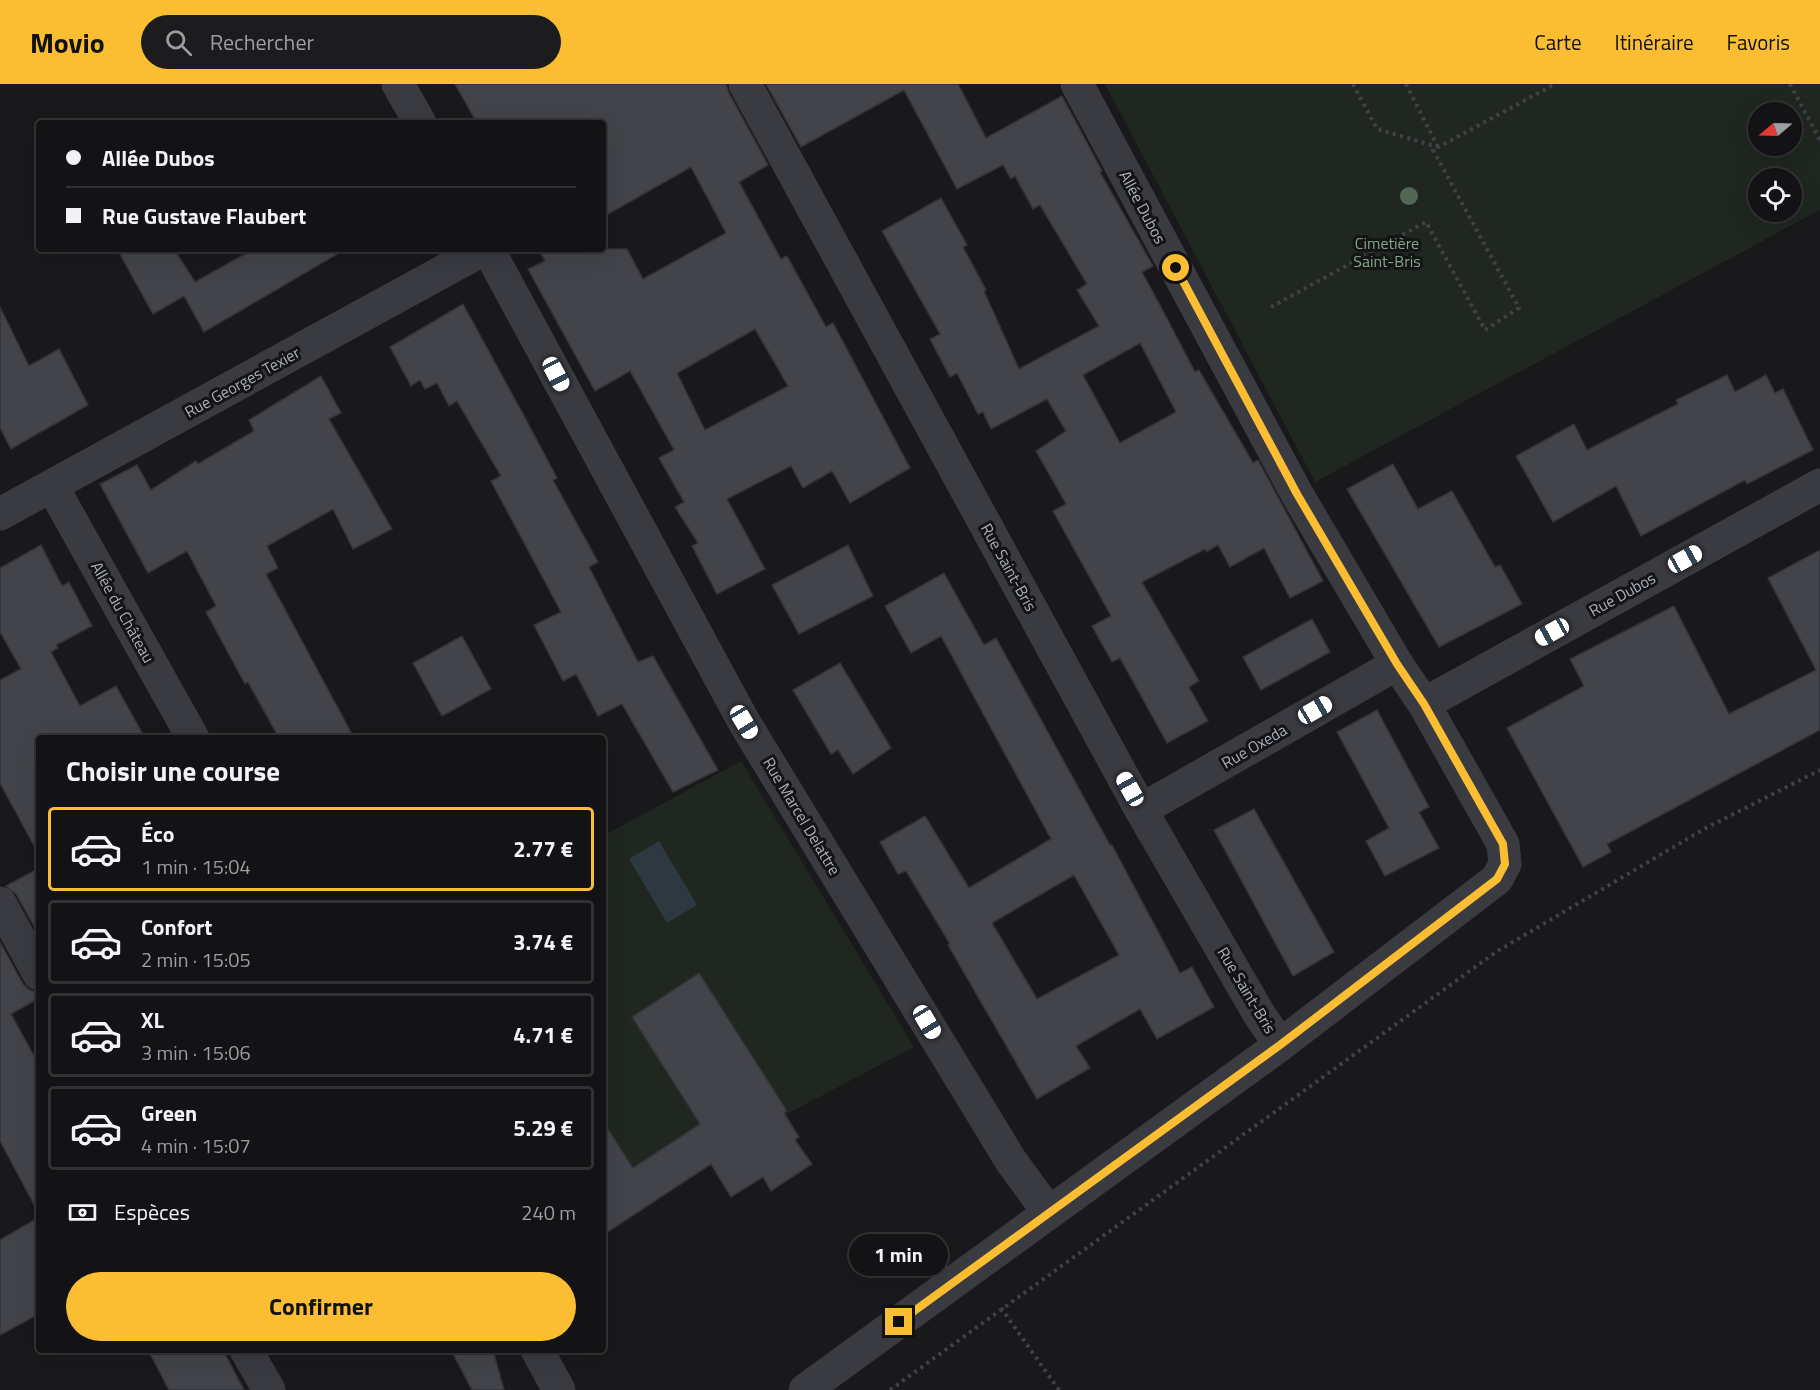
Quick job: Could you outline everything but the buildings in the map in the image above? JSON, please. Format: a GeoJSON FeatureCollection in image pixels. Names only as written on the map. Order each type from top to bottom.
{"type":"FeatureCollection","features":[{"type":"Feature","properties":{"kind":"street"},"geometry":{"type":"LineString","coordinates":[[398,84],[418,120]]}},
{"type":"Feature","properties":{"kind":"street","name":"Rue Saint-Bris"},"geometry":{"type":"LineString","coordinates":[[745,84],[1141,810],[1259,1014],[1280,1045]]}},
{"type":"Feature","properties":{"kind":"street","name":"Allée Dubos"},"geometry":{"type":"LineString","coordinates":[[1077,84],[1297,494],[1397,664],[1424,704],[1503,844],[1505,864],[1497,879],[1280,1045]]}},
{"type":"Feature","properties":{"kind":"street","name":"Rue Georges Texier"},"geometry":{"type":"LineString","coordinates":[[0,514],[481,252]]}},
{"type":"Feature","properties":{"kind":"street","name":"Rue Marcel Delattre"},"geometry":{"type":"LineString","coordinates":[[488,252],[744,722],[1011,1161],[1049,1213]]}},
{"type":"Feature","properties":{"kind":"street","name":"Rue Dubos"},"geometry":{"type":"LineString","coordinates":[[1424,704],[1820,485]]}},
{"type":"Feature","properties":{"kind":"street","name":"Allée du Château"},"geometry":{"type":"LineString","coordinates":[[52,486],[191,735]]}},
{"type":"Feature","properties":{"kind":"street","name":"Rue Oxeda"},"geometry":{"type":"LineString","coordinates":[[1141,810],[1397,664]]}},
{"type":"Feature","properties":{"kind":"street"},"geometry":{"type":"LineString","coordinates":[[0,903],[36,969]]}},
{"type":"Feature","properties":{"kind":"street"},"geometry":{"type":"LineString","coordinates":[[805,1390],[1280,1045]]}},
{"type":"Feature","properties":{"kind":"street"},"geometry":{"type":"LineString","coordinates":[[248,1353],[268,1390]]}},
{"type":"Feature","properties":{"kind":"street"},"geometry":{"type":"LineString","coordinates":[[539,1353],[559,1390]]}},
{"type":"Feature","properties":{"kind":"path"},"geometry":{"type":"LineString","coordinates":[[1353,84],[1377,129],[1438,147]]}},
{"type":"Feature","properties":{"kind":"path"},"geometry":{"type":"LineString","coordinates":[[1406,84],[1438,147]]}},
{"type":"Feature","properties":{"kind":"path"},"geometry":{"type":"LineString","coordinates":[[1271,307],[1426,222],[1485,330],[1519,308],[1433,150],[1555,84]]}},
{"type":"Feature","properties":{"kind":"path"},"geometry":{"type":"LineString","coordinates":[[1790,84],[1820,140]]}},
{"type":"Feature","properties":{"kind":"path"},"geometry":{"type":"LineString","coordinates":[[890,1390],[1496,952],[1704,829],[1820,770]]}},
{"type":"Feature","properties":{"kind":"path"},"geometry":{"type":"LineString","coordinates":[[1001,1308],[1059,1390]]}},
{"type":"Feature","properties":{"kind":"green space","name":"Cimetière Saint-Bris"},"geometry":{"type":"Polygon","coordinates":[[[1105,84],[1820,84],[1820,210],[1802,220],[1802,168],[1748,168],[1748,222],[1798,222],[1315,482],[1105,84]]]}},
{"type":"Feature","properties":{"kind":"green space"},"geometry":{"type":"Polygon","coordinates":[[[741,761],[914,1047],[785,1115],[619,1226],[606,1204],[606,834],[741,761]]]}},
{"type":"Feature","properties":{"kind":"shaded area"},"geometry":{"type":"Polygon","coordinates":[[[659,841],[697,905],[667,923],[629,859],[659,841]]]}},
{"type":"Feature","properties":{"kind":"route"},"geometry":{"type":"LineString","coordinates":[[899,1322],[1280,1045],[1497,879],[1505,864],[1503,844],[1424,704],[1397,664],[1297,494],[1176,268]]}}]}
